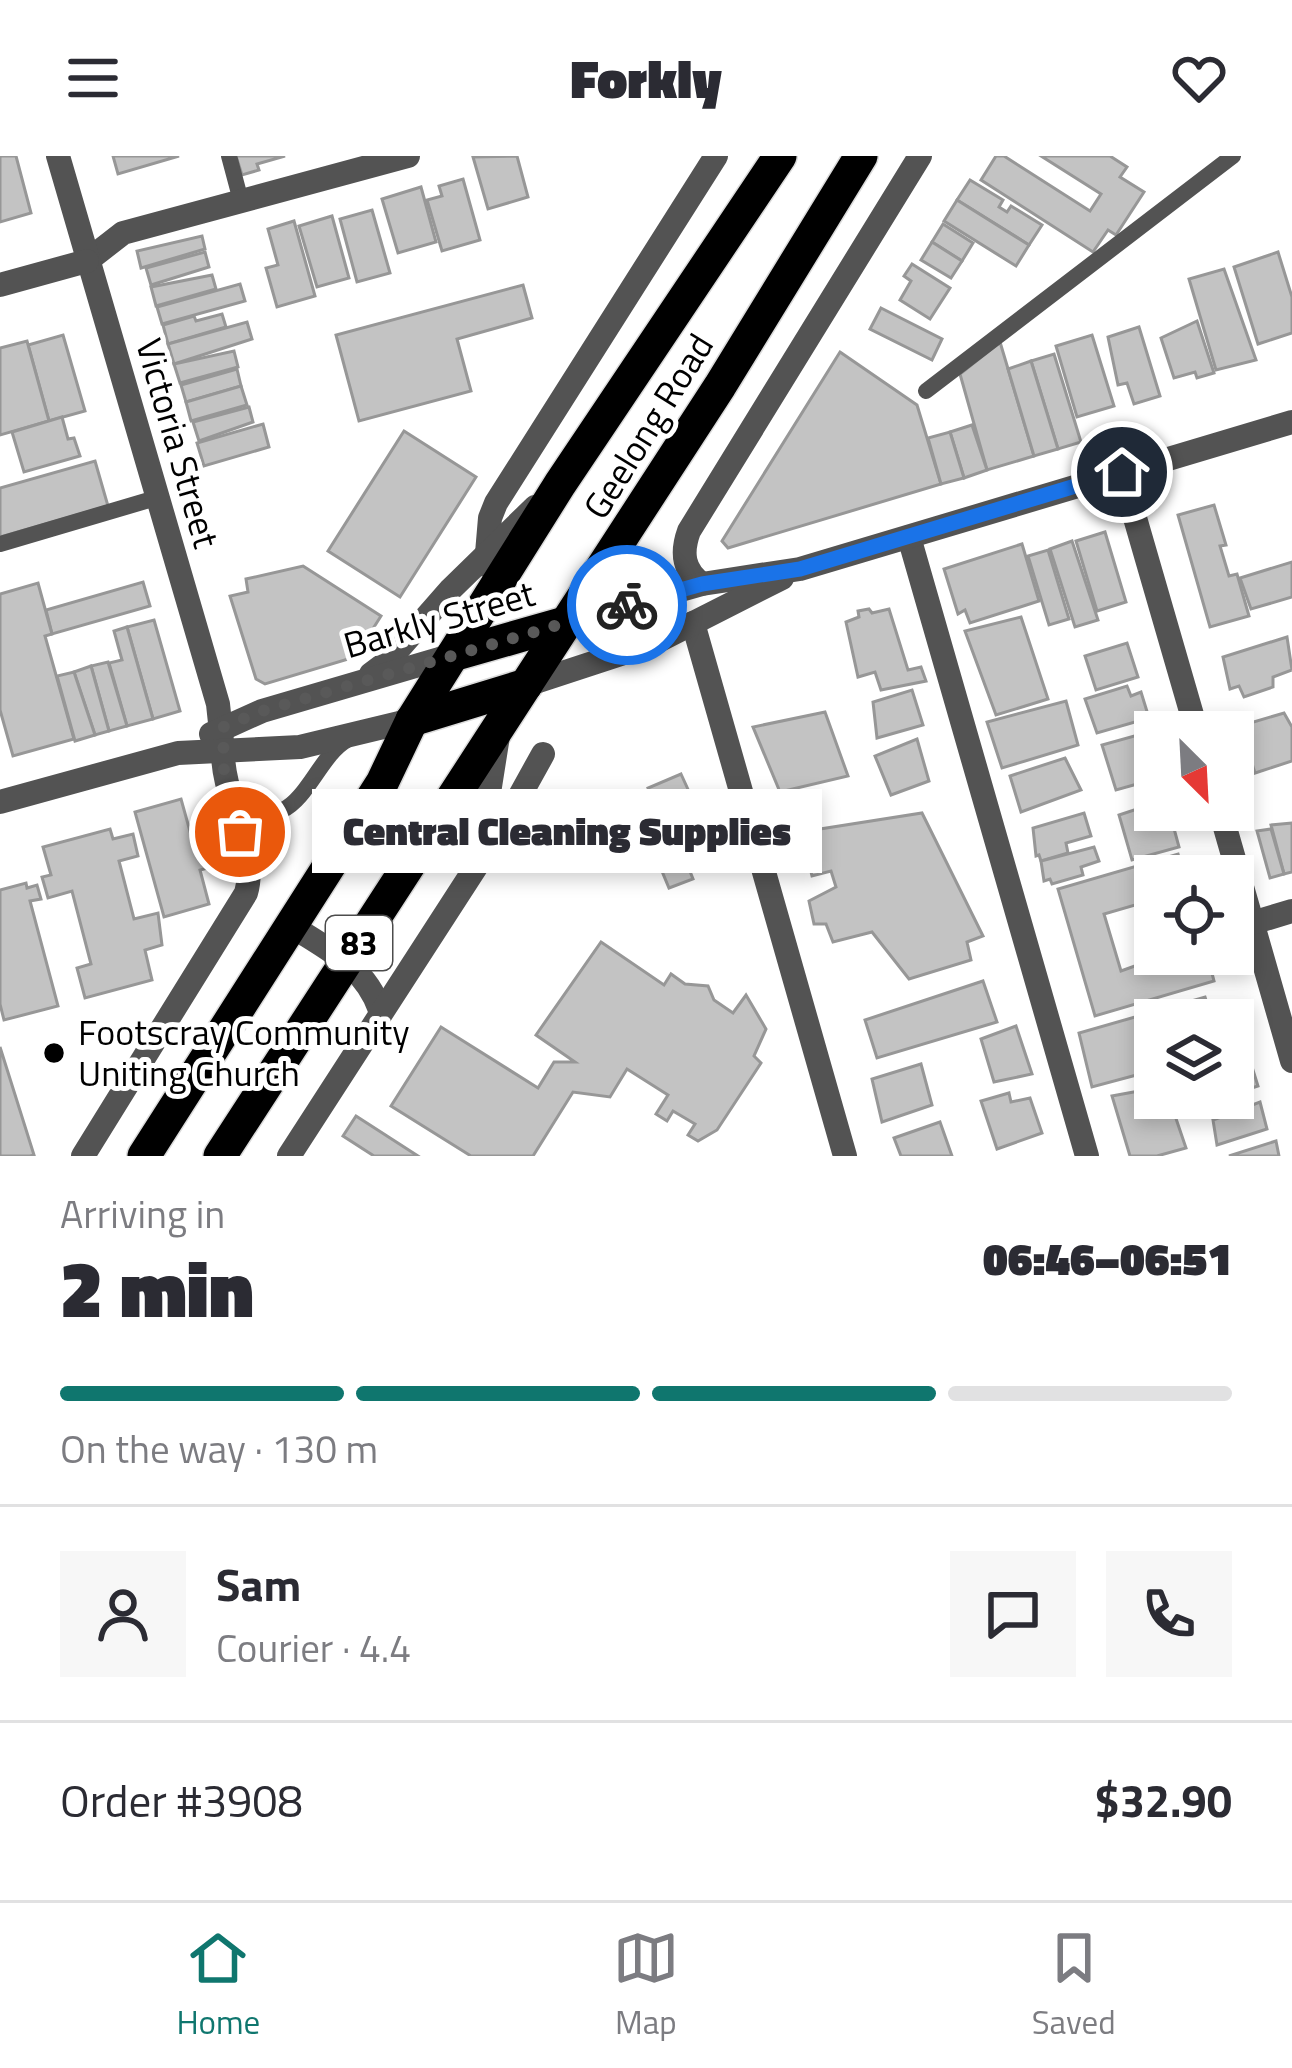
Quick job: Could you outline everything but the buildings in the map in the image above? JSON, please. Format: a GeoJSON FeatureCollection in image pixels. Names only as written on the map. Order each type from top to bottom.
{"type":"FeatureCollection","features":[{"type":"Feature","properties":{"kind":"highway","name":"Geelong Road"},"geometry":{"type":"LineString","coordinates":[[144,1156],[382,783],[412,720],[560,484],[780,156]]}},
{"type":"Feature","properties":{"kind":"highway","name":"Geelong Road"},"geometry":{"type":"LineString","coordinates":[[220,1156],[720,386],[860,156]]}},
{"type":"Feature","properties":{"kind":"highway","name":"Barkly Street"},"geometry":{"type":"LineString","coordinates":[[453,656],[568,622]]}},
{"type":"Feature","properties":{"kind":"highway","name":"Barkly Street"},"geometry":{"type":"LineString","coordinates":[[412,720],[526,685]]}},
{"type":"Feature","properties":{"kind":"street","name":"Victoria Street"},"geometry":{"type":"LineString","coordinates":[[58,156],[223,739],[228,790],[248,865],[246,893],[83,1156]]}},
{"type":"Feature","properties":{"kind":"street"},"geometry":{"type":"LineString","coordinates":[[0,285],[87,261],[123,233],[408,156]]}},
{"type":"Feature","properties":{"kind":"street","name":"Geelong Road"},"geometry":{"type":"LineString","coordinates":[[482,610],[496,503],[716,156]]}},
{"type":"Feature","properties":{"kind":"street"},"geometry":{"type":"LineString","coordinates":[[702,584],[684,561],[688,531],[920,156]]}},
{"type":"Feature","properties":{"kind":"street","name":"Barkly Street"},"geometry":{"type":"LineString","coordinates":[[568,622],[702,584],[800,569],[1292,422]]}},
{"type":"Feature","properties":{"kind":"street"},"geometry":{"type":"LineString","coordinates":[[1122,472],[1191,711]]}},
{"type":"Feature","properties":{"kind":"street"},"geometry":{"type":"LineString","coordinates":[[353,684],[387,662],[560,484]]}},
{"type":"Feature","properties":{"kind":"street"},"geometry":{"type":"LineString","coordinates":[[909,537],[1087,1156]]}},
{"type":"Feature","properties":{"kind":"street","name":"Barkly Street"},"geometry":{"type":"LineString","coordinates":[[526,685],[654,644],[800,569]]}},
{"type":"Feature","properties":{"kind":"street"},"geometry":{"type":"LineString","coordinates":[[693,623],[845,1156]]}},
{"type":"Feature","properties":{"kind":"street","name":"Barkly Street"},"geometry":{"type":"LineString","coordinates":[[0,802],[223,739],[353,684],[453,656]]}},
{"type":"Feature","properties":{"kind":"street","name":"Barkly Street"},"geometry":{"type":"LineString","coordinates":[[223,739],[299,747],[412,720]]}},
{"type":"Feature","properties":{"kind":"street"},"geometry":{"type":"LineString","coordinates":[[478,864],[499,730]]}},
{"type":"Feature","properties":{"kind":"street"},"geometry":{"type":"LineString","coordinates":[[289,1156],[478,864],[543,754]]}},
{"type":"Feature","properties":{"kind":"street"},"geometry":{"type":"LineString","coordinates":[[1254,921],[1292,910]]}},
{"type":"Feature","properties":{"kind":"street"},"geometry":{"type":"LineString","coordinates":[[290,926],[347,961],[374,991],[380,1010]]}},
{"type":"Feature","properties":{"kind":"street"},"geometry":{"type":"LineString","coordinates":[[1254,929],[1292,1061]]}},
{"type":"Feature","properties":{"kind":"lane"},"geometry":{"type":"LineString","coordinates":[[229,156],[241,201]]}},
{"type":"Feature","properties":{"kind":"lane"},"geometry":{"type":"LineString","coordinates":[[926,391],[1233,156]]}},
{"type":"Feature","properties":{"kind":"lane"},"geometry":{"type":"LineString","coordinates":[[0,544],[156,498]]}},
{"type":"Feature","properties":{"kind":"lane"},"geometry":{"type":"LineString","coordinates":[[228,790],[252,808],[286,807],[309,790],[335,746],[353,736]]}},
{"type":"Feature","properties":{"kind":"way so far"},"geometry":{"type":"LineString","coordinates":[[240,832],[224,771],[223,727],[262,711],[627,605]]}},
{"type":"Feature","properties":{"kind":"place","name":"Central Cleaning Supplies"},"geometry":{"type":"Point","coordinates":[240,832]}},
{"type":"Feature","properties":{"kind":"place","name":"Footscray Community Uniting Church"},"geometry":{"type":"Point","coordinates":[54,1053]}},
{"type":"Feature","properties":{"kind":"route"},"geometry":{"type":"LineString","coordinates":[[627,605],[702,584],[800,569],[1122,472]]}}]}
